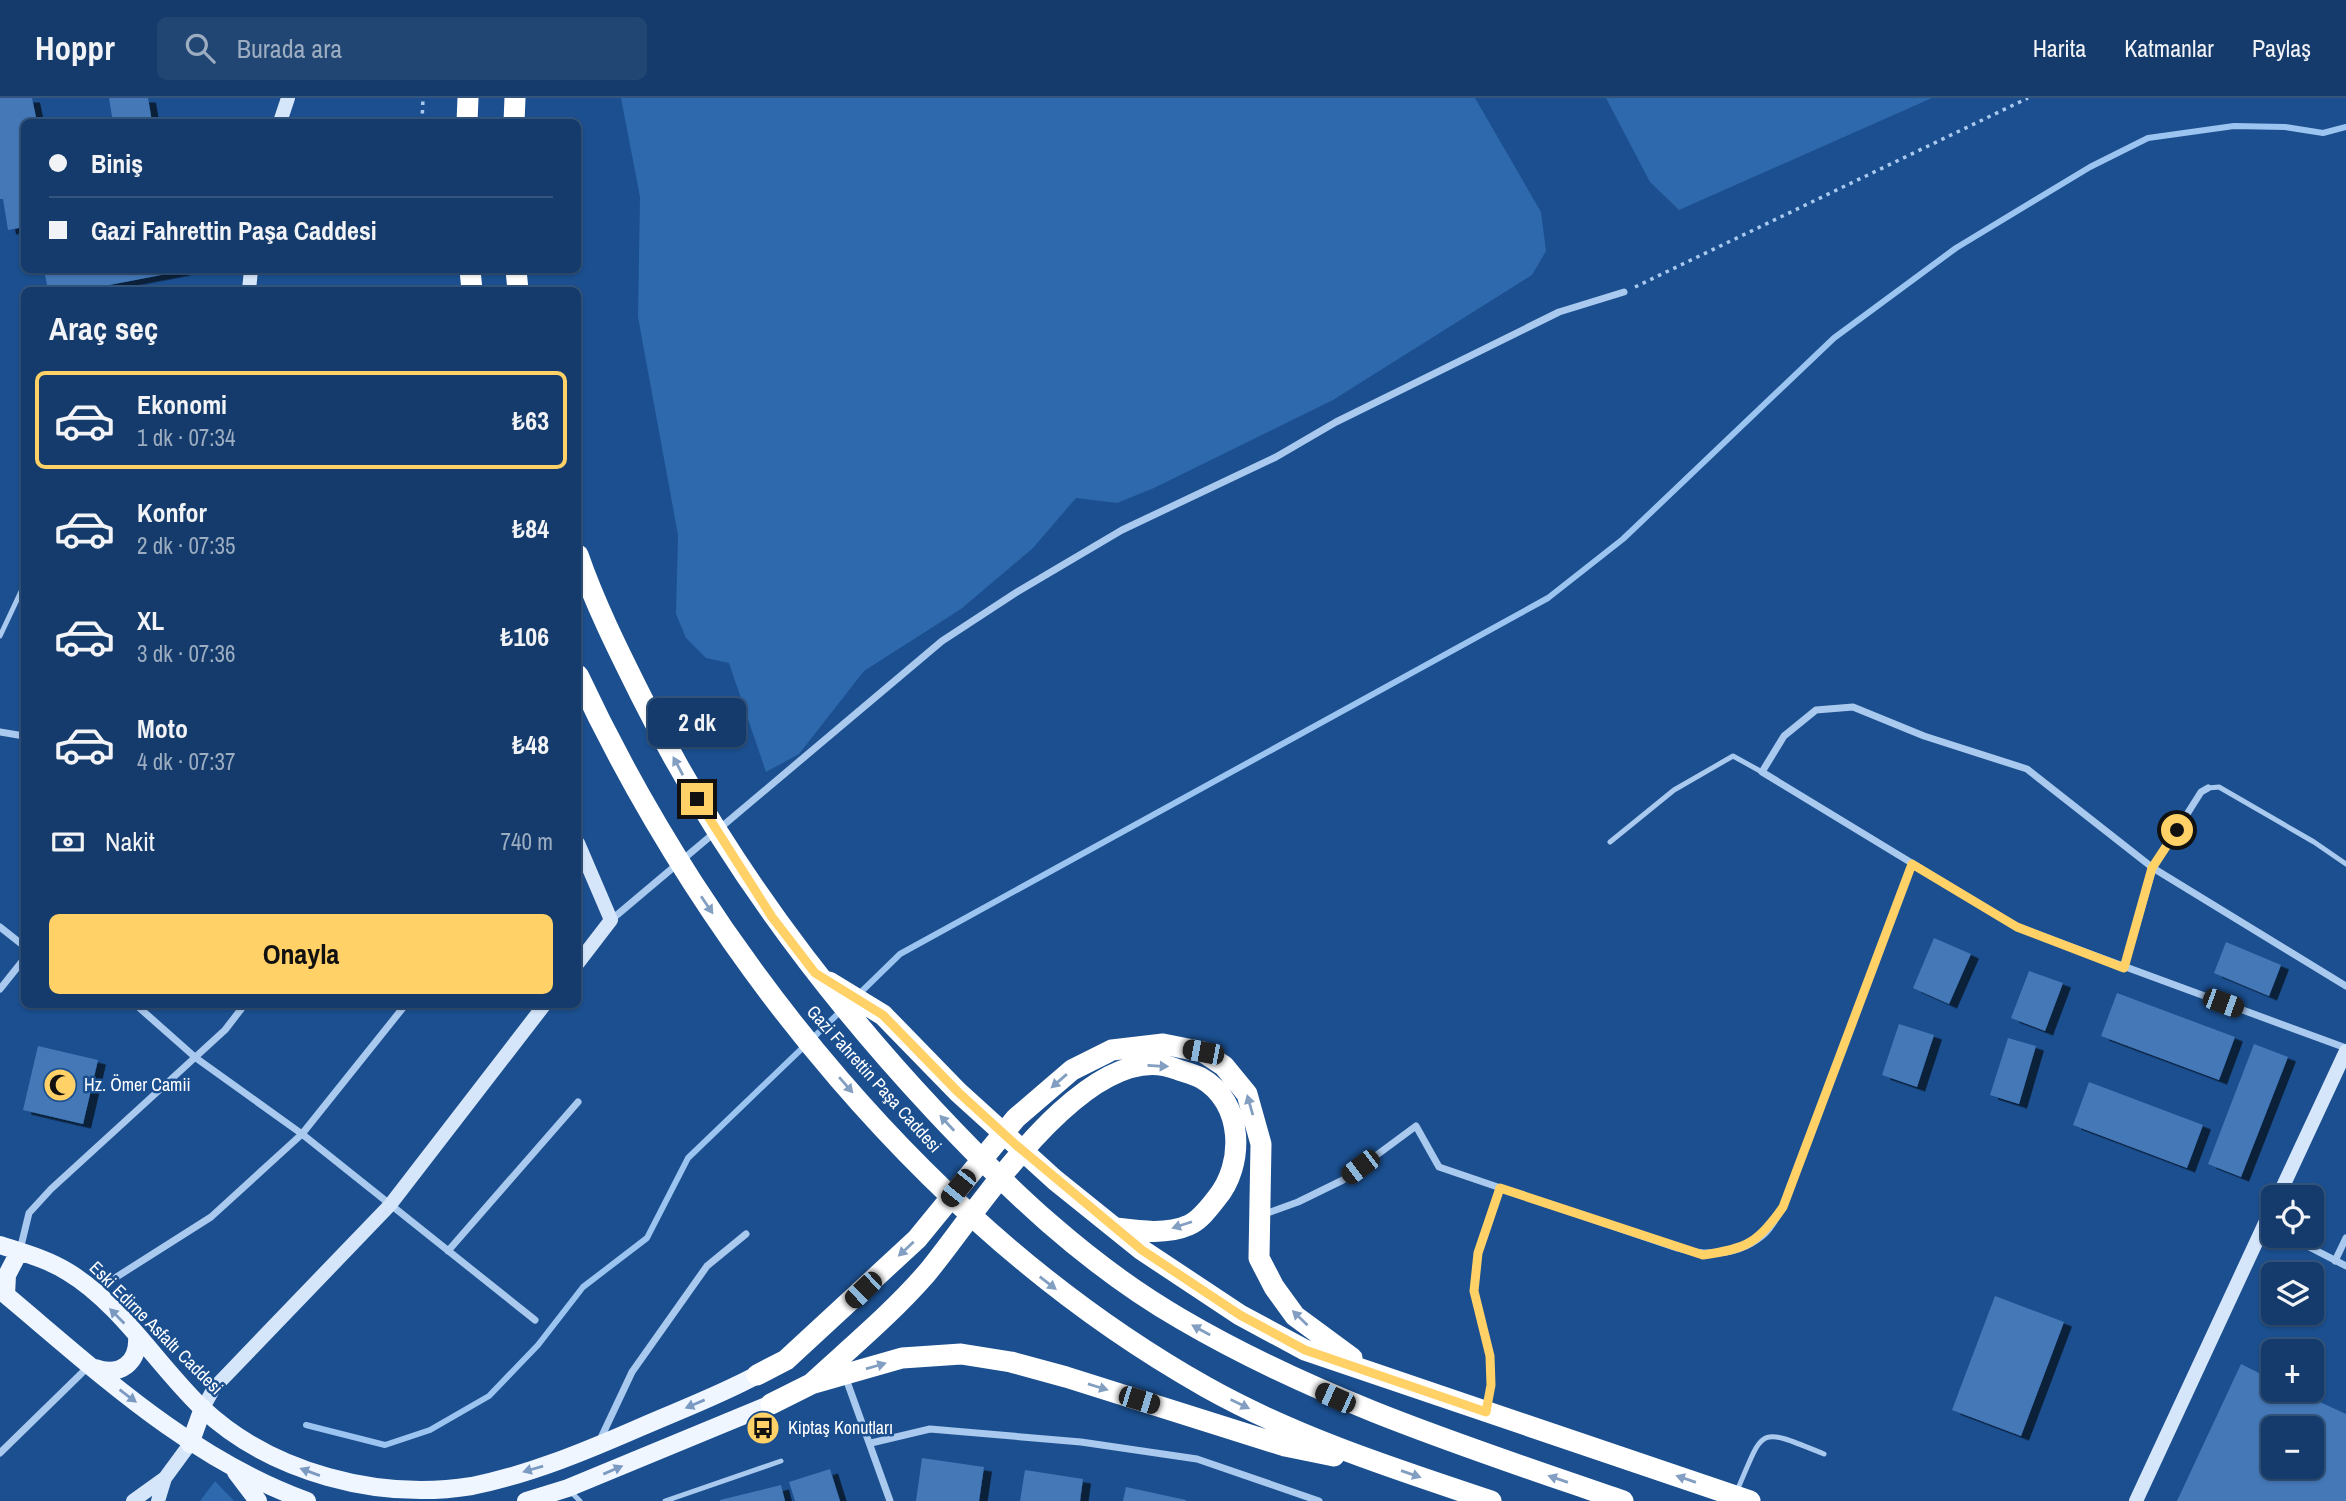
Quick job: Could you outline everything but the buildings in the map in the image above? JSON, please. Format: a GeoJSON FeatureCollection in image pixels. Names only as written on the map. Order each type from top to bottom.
{"type":"FeatureCollection","features":[{"type":"Feature","properties":{"kind":"highway"},"geometry":{"type":"LineString","coordinates":[[514,119],[515,98]]}},
{"type":"Feature","properties":{"kind":"highway","name":"Gazi Fahrettin Paşa Caddesi"},"geometry":{"type":"LineString","coordinates":[[581,562],[625,664],[684,778],[746,878],[815,973],[905,1079],[1030,1206],[1094,1262],[1178,1318],[1285,1376],[1372,1413],[1623,1501]]}},
{"type":"Feature","properties":{"kind":"highway","name":"Gazi Fahrettin Paşa Caddesi"},"geometry":{"type":"LineString","coordinates":[[581,681],[658,827],[751,968],[855,1094],[995,1240],[1104,1324],[1208,1389],[1364,1458]]}},
{"type":"Feature","properties":{"kind":"highway"},"geometry":{"type":"LineString","coordinates":[[815,973],[883,1015],[958,1092],[1055,1180],[1114,1228],[1142,1250],[1240,1315],[1305,1350],[1743,1498]]}},
{"type":"Feature","properties":{"kind":"highway"},"geometry":{"type":"LineString","coordinates":[[757,1376],[794,1353],[917,1239],[1016,1118],[1072,1070],[1112,1050],[1163,1044],[1203,1052],[1224,1066],[1247,1094],[1261,1144],[1259,1258],[1274,1287],[1295,1316],[1374,1373]]}},
{"type":"Feature","properties":{"kind":"highway"},"geometry":{"type":"LineString","coordinates":[[811,1384],[878,1323],[925,1275],[1038,1133],[1062,1108],[1091,1087],[1120,1072],[1145,1065],[1171,1067],[1203,1079],[1225,1103],[1239,1139],[1233,1171],[1222,1193],[1189,1224],[1143,1232],[1114,1228]]}},
{"type":"Feature","properties":{"kind":"highway"},"geometry":{"type":"LineString","coordinates":[[771,1404],[811,1384],[902,1358],[974,1356],[1066,1377],[1285,1446],[1335,1456],[1364,1458],[1491,1501]]}},
{"type":"Feature","properties":{"kind":"highway"},"geometry":{"type":"LineString","coordinates":[[1457,1490],[1478,1501]]}},
{"type":"Feature","properties":{"kind":"main road","name":"Eski Edirne Asfaltı Caddesi"},"geometry":{"type":"LineString","coordinates":[[0,1245],[46,1260],[71,1274],[137,1336],[203,1408],[239,1436],[283,1462],[344,1484],[419,1492],[471,1487],[560,1461],[757,1376]]}},
{"type":"Feature","properties":{"kind":"main road"},"geometry":{"type":"LineString","coordinates":[[19,1252],[7,1275],[2,1295],[190,1444],[234,1469],[307,1501]]}},
{"type":"Feature","properties":{"kind":"main road"},"geometry":{"type":"LineString","coordinates":[[89,1366],[110,1373],[123,1369],[134,1358],[137,1336]]}},
{"type":"Feature","properties":{"kind":"main road"},"geometry":{"type":"LineString","coordinates":[[526,1501],[574,1495],[771,1404]]}},
{"type":"Feature","properties":{"kind":"main road"},"geometry":{"type":"LineString","coordinates":[[190,1444],[203,1408]]}},
{"type":"Feature","properties":{"kind":"main road"},"geometry":{"type":"LineString","coordinates":[[234,1469],[258,1501]]}},
{"type":"Feature","properties":{"kind":"street"},"geometry":{"type":"LineString","coordinates":[[281,119],[288,98]]}},
{"type":"Feature","properties":{"kind":"street"},"geometry":{"type":"LineString","coordinates":[[581,959],[611,920],[942,641],[1017,593],[1122,530],[1276,457],[1336,422],[1559,312],[1624,292]]}},
{"type":"Feature","properties":{"kind":"street"},"geometry":{"type":"LineString","coordinates":[[2284,1185],[2346,1049],[2017,927],[1762,772],[1784,736],[1815,710],[1853,707],[1924,736],[2027,769],[2152,868],[2346,986]]}},
{"type":"Feature","properties":{"kind":"street"},"geometry":{"type":"LineString","coordinates":[[0,732],[21,736]]}},
{"type":"Feature","properties":{"kind":"street"},"geometry":{"type":"LineString","coordinates":[[2124,968],[2152,868],[2201,792],[2208,788]]}},
{"type":"Feature","properties":{"kind":"street"},"geometry":{"type":"LineString","coordinates":[[581,849],[611,920]]}},
{"type":"Feature","properties":{"kind":"street"},"geometry":{"type":"LineString","coordinates":[[1258,1216],[1298,1202],[1343,1180],[1416,1126],[1440,1167],[1703,1255],[1732,1251],[1763,1235],[1783,1207],[1912,864]]}},
{"type":"Feature","properties":{"kind":"street"},"geometry":{"type":"LineString","coordinates":[[0,927],[21,944]]}},
{"type":"Feature","properties":{"kind":"street"},"geometry":{"type":"LineString","coordinates":[[0,989],[21,963]]}},
{"type":"Feature","properties":{"kind":"street"},"geometry":{"type":"LineString","coordinates":[[140,1008],[196,1058],[302,1134],[535,1320]]}},
{"type":"Feature","properties":{"kind":"street"},"geometry":{"type":"LineString","coordinates":[[19,1252],[29,1213],[36,1205],[196,1058],[225,1030],[242,1008]]}},
{"type":"Feature","properties":{"kind":"street"},"geometry":{"type":"LineString","coordinates":[[93,1292],[211,1217],[302,1134],[404,1008]]}},
{"type":"Feature","properties":{"kind":"street"},"geometry":{"type":"LineString","coordinates":[[203,1408],[214,1388],[390,1205],[542,1008]]}},
{"type":"Feature","properties":{"kind":"street"},"geometry":{"type":"LineString","coordinates":[[448,1251],[578,1102]]}},
{"type":"Feature","properties":{"kind":"street"},"geometry":{"type":"LineString","coordinates":[[1486,1412],[1491,1385],[1490,1356],[1474,1291],[1478,1253],[1500,1188]]}},
{"type":"Feature","properties":{"kind":"street"},"geometry":{"type":"LineString","coordinates":[[597,1446],[639,1361],[707,1266],[747,1234]]}},
{"type":"Feature","properties":{"kind":"street"},"geometry":{"type":"LineString","coordinates":[[2335,1261],[2346,1237]]}},
{"type":"Feature","properties":{"kind":"street"},"geometry":{"type":"LineString","coordinates":[[2136,1501],[2261,1243]]}},
{"type":"Feature","properties":{"kind":"street"},"geometry":{"type":"LineString","coordinates":[[2311,1248],[2346,1266]]}},
{"type":"Feature","properties":{"kind":"street"},"geometry":{"type":"LineString","coordinates":[[0,1453],[89,1366]]}},
{"type":"Feature","properties":{"kind":"street"},"geometry":{"type":"LineString","coordinates":[[845,1375],[890,1501]]}},
{"type":"Feature","properties":{"kind":"street"},"geometry":{"type":"LineString","coordinates":[[871,1443],[930,1429],[1081,1442],[1197,1459],[1320,1501]]}},
{"type":"Feature","properties":{"kind":"street"},"geometry":{"type":"LineString","coordinates":[[134,1501],[165,1478],[190,1444]]}},
{"type":"Feature","properties":{"kind":"street"},"geometry":{"type":"LineString","coordinates":[[158,1501],[165,1478]]}},
{"type":"Feature","properties":{"kind":"lane"},"geometry":{"type":"LineString","coordinates":[[0,636],[21,591]]}},
{"type":"Feature","properties":{"kind":"lane"},"geometry":{"type":"LineString","coordinates":[[1609,842],[1674,790],[1733,756],[1762,772]]}},
{"type":"Feature","properties":{"kind":"lane"},"geometry":{"type":"LineString","coordinates":[[2208,788],[2218,787],[2314,842],[2346,864]]}},
{"type":"Feature","properties":{"kind":"lane"},"geometry":{"type":"LineString","coordinates":[[1743,1498],[1758,1441],[1766,1435],[1779,1436],[1824,1454]]}},
{"type":"Feature","properties":{"kind":"lane"},"geometry":{"type":"LineString","coordinates":[[665,1501],[781,1461]]}},
{"type":"Feature","properties":{"kind":"path"},"geometry":{"type":"LineString","coordinates":[[422,119],[423,98]]}},
{"type":"Feature","properties":{"kind":"path"},"geometry":{"type":"LineString","coordinates":[[1624,292],[2028,98]]}},
{"type":"Feature","properties":{"kind":"shaded area"},"geometry":{"type":"Polygon","coordinates":[[[621,98],[1475,98],[1541,212],[1546,251],[1532,275],[1333,400],[1154,488],[1117,503],[1076,498],[1033,548],[961,609],[864,671],[799,754],[766,772],[729,663],[706,658],[686,638],[676,614],[678,535],[638,317],[640,197],[621,98]]]}},
{"type":"Feature","properties":{"kind":"shaded area"},"geometry":{"type":"Polygon","coordinates":[[[1606,98],[1932,98],[1679,210],[1650,182],[1606,98]]]}},
{"type":"Feature","properties":{"kind":"shaded area"},"geometry":{"type":"Polygon","coordinates":[[[215,1481],[234,1501],[200,1501],[215,1481]]]}},
{"type":"Feature","properties":{"kind":"waterway"},"geometry":{"type":"LineString","coordinates":[[858,995],[900,954],[1548,598],[1623,539],[1834,338],[1956,248],[2090,167],[2148,138],[2234,126],[2285,127],[2323,133],[2346,127]]}},
{"type":"Feature","properties":{"kind":"waterway"},"geometry":{"type":"LineString","coordinates":[[306,1425],[385,1445],[430,1430],[489,1396],[538,1345],[583,1287],[647,1238],[688,1158],[843,1009]]}},
{"type":"Feature","properties":{"kind":"place","name":"Hz. Ömer Camii"},"geometry":{"type":"Point","coordinates":[60,1085]}},
{"type":"Feature","properties":{"kind":"place","name":"Kiptaş Konutları"},"geometry":{"type":"Point","coordinates":[763,1428]}},
{"type":"Feature","properties":{"kind":"route"},"geometry":{"type":"LineString","coordinates":[[697,799],[772,917],[815,973],[883,1015],[958,1092],[1016,1145],[1142,1250],[1240,1315],[1305,1350],[1486,1412],[1491,1385],[1490,1356],[1474,1291],[1478,1253],[1500,1188],[1703,1255],[1732,1251],[1763,1235],[1783,1207],[1912,864],[2017,927],[2124,968],[2152,868],[2177,830]]}}]}
